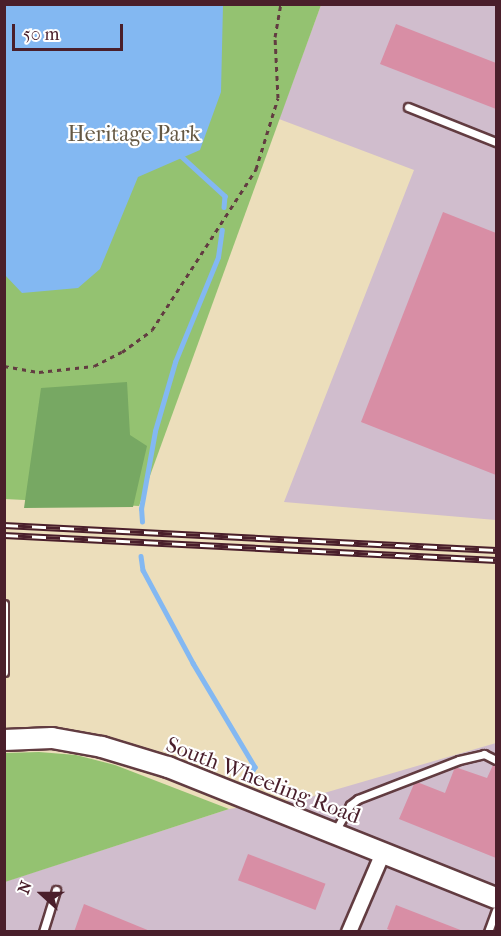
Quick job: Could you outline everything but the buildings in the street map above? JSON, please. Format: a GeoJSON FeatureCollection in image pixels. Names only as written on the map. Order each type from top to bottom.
{"type":"FeatureCollection","features":[{"type":"Feature","properties":{"kind":"main road","name":"South Wheeling Road"},"geometry":{"type":"LineString","coordinates":[[4,740],[52,738],[102,747],[168,767],[496,898]]}},
{"type":"Feature","properties":{"kind":"street"},"geometry":{"type":"LineString","coordinates":[[349,932],[383,853]]}},
{"type":"Feature","properties":{"kind":"lane"},"geometry":{"type":"LineString","coordinates":[[408,107],[496,142]]}},
{"type":"Feature","properties":{"kind":"lane"},"geometry":{"type":"LineString","coordinates":[[4,604],[7,606],[4,672]]}},
{"type":"Feature","properties":{"kind":"lane"},"geometry":{"type":"LineString","coordinates":[[333,834],[350,805],[358,800],[459,760],[484,754],[496,760]]}},
{"type":"Feature","properties":{"kind":"lane"},"geometry":{"type":"LineString","coordinates":[[43,932],[56,890]]}},
{"type":"Feature","properties":{"kind":"lane"},"geometry":{"type":"LineString","coordinates":[[488,932],[496,898]]}},
{"type":"Feature","properties":{"kind":"path"},"geometry":{"type":"LineString","coordinates":[[4,366],[39,372],[94,366],[122,352],[152,330],[256,170],[278,98],[275,37],[281,4]]}},
{"type":"Feature","properties":{"kind":"shaded area"},"geometry":{"type":"Polygon","coordinates":[[[321,5],[496,5],[496,520],[284,502],[414,170],[279,119],[321,5]]]}},
{"type":"Feature","properties":{"kind":"shaded area"},"geometry":{"type":"Polygon","coordinates":[[[496,743],[496,931],[5,931],[4,882],[229,809],[307,798],[496,743]]]}},
{"type":"Feature","properties":{"kind":"green space","name":"Heritage Park"},"geometry":{"type":"Polygon","coordinates":[[[4,5],[321,5],[139,506],[5,499],[4,5]]]}},
{"type":"Feature","properties":{"kind":"green space"},"geometry":{"type":"Polygon","coordinates":[[[127,382],[130,435],[147,446],[133,507],[24,508],[41,388],[127,382]]]}},
{"type":"Feature","properties":{"kind":"green space"},"geometry":{"type":"Polygon","coordinates":[[[39,752],[76,755],[115,765],[229,809],[5,882],[5,753],[39,752]]]}},
{"type":"Feature","properties":{"kind":"water"},"geometry":{"type":"Polygon","coordinates":[[[5,4],[223,5],[221,92],[200,150],[138,177],[100,269],[78,288],[22,293],[5,275],[5,4]]]}},
{"type":"Feature","properties":{"kind":"waterway"},"geometry":{"type":"LineString","coordinates":[[180,155],[225,196],[224,207]]}},
{"type":"Feature","properties":{"kind":"waterway"},"geometry":{"type":"LineString","coordinates":[[142,522],[141,509],[155,431],[175,362],[218,257],[222,230]]}},
{"type":"Feature","properties":{"kind":"waterway"},"geometry":{"type":"LineString","coordinates":[[141,556],[143,570],[193,663],[255,767],[249,778]]}},
{"type":"Feature","properties":{"kind":"railway"},"geometry":{"type":"LineString","coordinates":[[4,525],[496,550]]}},
{"type":"Feature","properties":{"kind":"railway"},"geometry":{"type":"LineString","coordinates":[[4,535],[496,560]]}}]}
